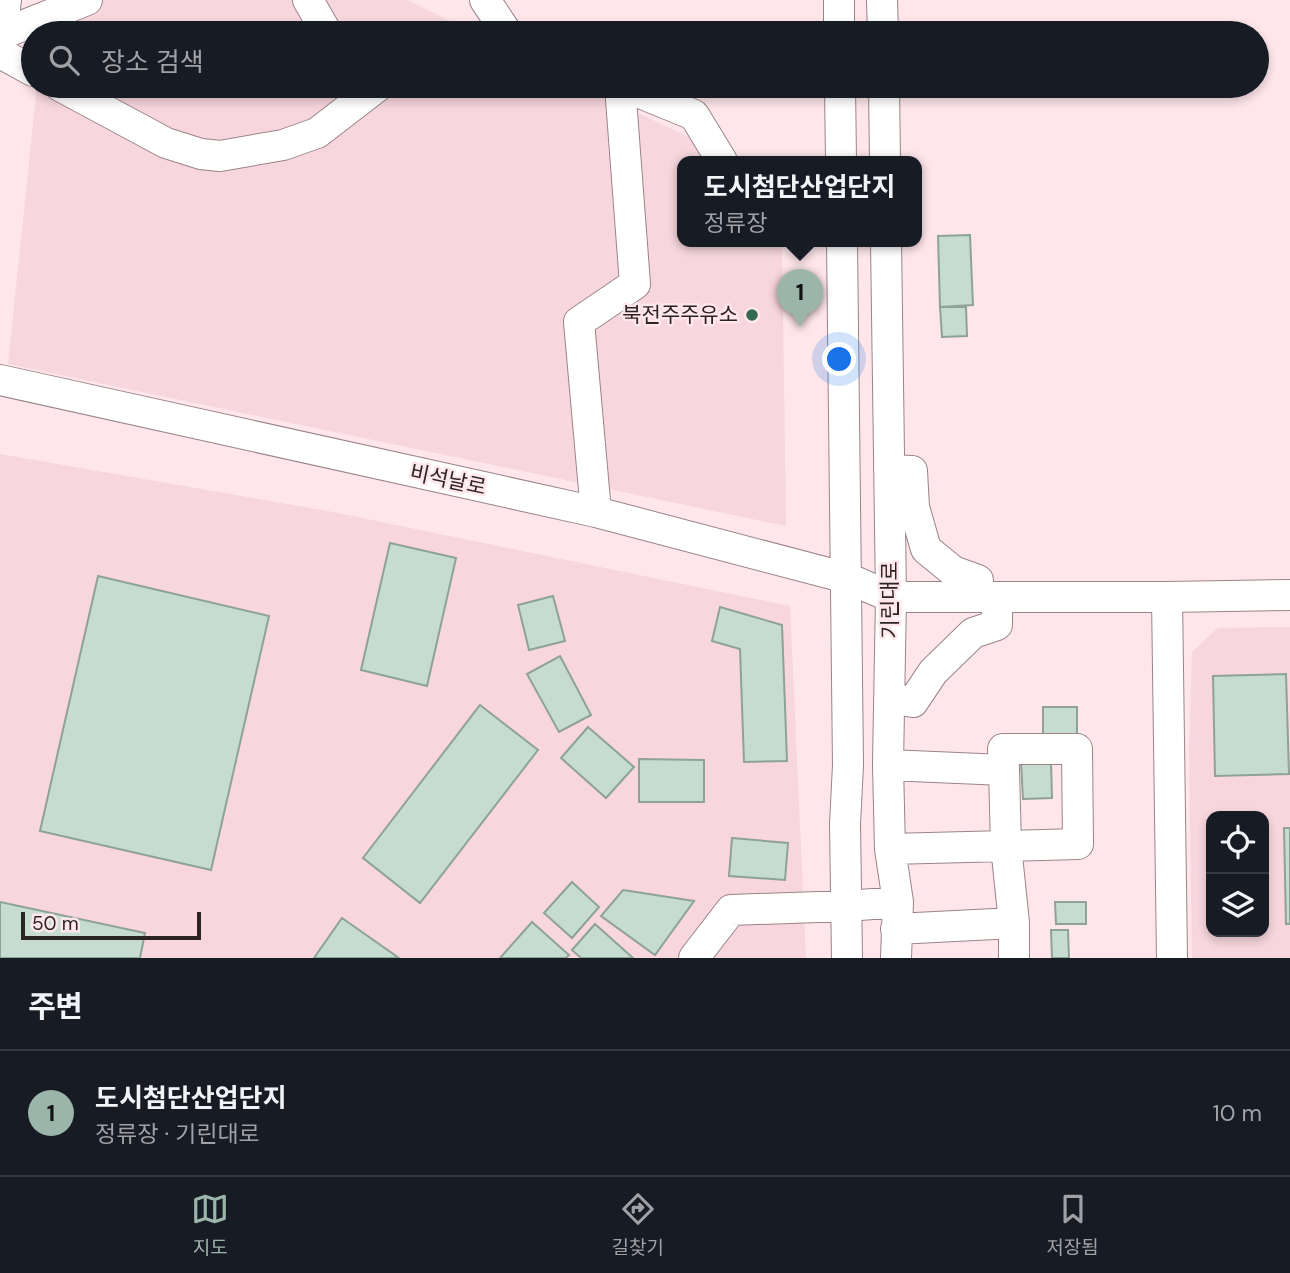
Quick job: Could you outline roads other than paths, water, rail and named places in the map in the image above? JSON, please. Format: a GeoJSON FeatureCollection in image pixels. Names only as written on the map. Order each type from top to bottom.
{"type":"FeatureCollection","features":[{"type":"Feature","properties":{"kind":"street"},"geometry":{"type":"LineString","coordinates":[[1,47],[6,0]]}},
{"type":"Feature","properties":{"kind":"street"},"geometry":{"type":"LineString","coordinates":[[49,21],[87,0]]}},
{"type":"Feature","properties":{"kind":"street"},"geometry":{"type":"LineString","coordinates":[[309,0],[320,21]]}},
{"type":"Feature","properties":{"kind":"street"},"geometry":{"type":"LineString","coordinates":[[485,0],[498,21]]}},
{"type":"Feature","properties":{"kind":"street"},"geometry":{"type":"LineString","coordinates":[[839,0],[839,21]]}},
{"type":"Feature","properties":{"kind":"street"},"geometry":{"type":"LineString","coordinates":[[882,0],[883,21]]}},
{"type":"Feature","properties":{"kind":"street"},"geometry":{"type":"LineString","coordinates":[[1,47],[21,36]]}},
{"type":"Feature","properties":{"kind":"street"},"geometry":{"type":"LineString","coordinates":[[1,47],[21,62]]}},
{"type":"Feature","properties":{"kind":"street"},"geometry":{"type":"LineString","coordinates":[[82,98],[166,143],[201,154],[220,156],[284,145],[317,133],[358,98]]}},
{"type":"Feature","properties":{"kind":"street"},"geometry":{"type":"LineString","coordinates":[[596,512],[579,322],[635,284],[623,98]]}},
{"type":"Feature","properties":{"kind":"street"},"geometry":{"type":"LineString","coordinates":[[652,98],[694,115],[719,156]]}},
{"type":"Feature","properties":{"kind":"street"},"geometry":{"type":"LineString","coordinates":[[840,98],[841,156]]}},
{"type":"Feature","properties":{"kind":"street"},"geometry":{"type":"LineString","coordinates":[[884,98],[885,156]]}},
{"type":"Feature","properties":{"kind":"street","name":"기린대로"},"geometry":{"type":"LineString","coordinates":[[842,247],[848,958]]}},
{"type":"Feature","properties":{"kind":"street","name":"기린대로"},"geometry":{"type":"LineString","coordinates":[[886,247],[891,597],[888,765],[890,849],[897,930]]}},
{"type":"Feature","properties":{"kind":"street","name":"비석날로"},"geometry":{"type":"LineString","coordinates":[[0,380],[596,512],[846,578],[891,597]]}},
{"type":"Feature","properties":{"kind":"street"},"geometry":{"type":"LineString","coordinates":[[889,470],[912,471],[914,508],[926,549],[953,571],[978,580],[988,597],[997,625],[973,633],[933,672],[913,702],[889,698]]}},
{"type":"Feature","properties":{"kind":"street"},"geometry":{"type":"LineString","coordinates":[[891,597],[1290,595]]}},
{"type":"Feature","properties":{"kind":"street"},"geometry":{"type":"LineString","coordinates":[[1167,597],[1172,958]]}},
{"type":"Feature","properties":{"kind":"street"},"geometry":{"type":"LineString","coordinates":[[890,849],[1006,846],[1078,844],[1077,749],[1003,749],[1006,846],[1014,923],[1014,958]]}},
{"type":"Feature","properties":{"kind":"street"},"geometry":{"type":"LineString","coordinates":[[888,765],[1004,769]]}},
{"type":"Feature","properties":{"kind":"street"},"geometry":{"type":"LineString","coordinates":[[694,958],[731,909],[846,906],[897,930],[1014,923]]}},
{"type":"Feature","properties":{"kind":"place","name":"북전주주유소"},"geometry":{"type":"Point","coordinates":[752,315]}},
{"type":"Feature","properties":{"kind":"place","name":"도시첨단산업단지"},"geometry":{"type":"Point","coordinates":[800,327]}}]}
